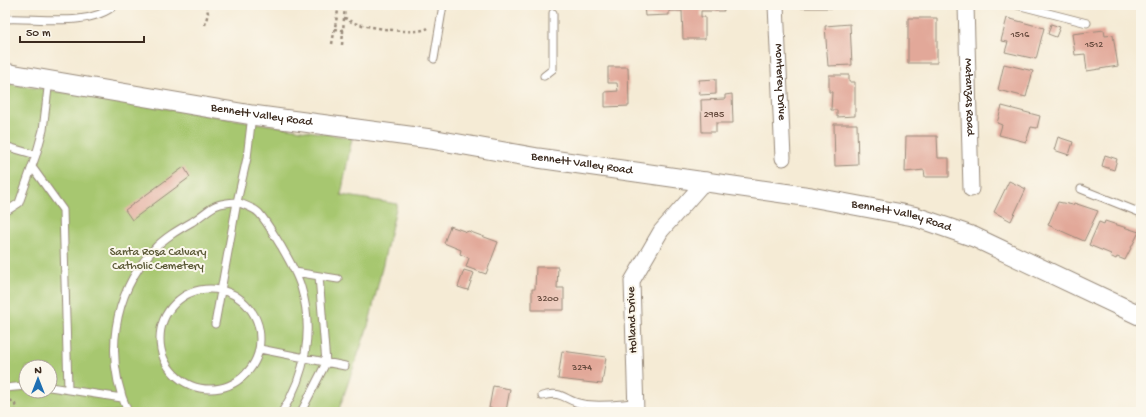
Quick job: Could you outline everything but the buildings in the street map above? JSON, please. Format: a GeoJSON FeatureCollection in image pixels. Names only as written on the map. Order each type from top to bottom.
{"type":"FeatureCollection","features":[{"type":"Feature","properties":{"kind":"street","name":"Monterey Drive"},"geometry":{"type":"LineString","coordinates":[[776,5],[783,158]]}},
{"type":"Feature","properties":{"kind":"street","name":"Matanzas Road"},"geometry":{"type":"LineString","coordinates":[[966,5],[971,189]]}},
{"type":"Feature","properties":{"kind":"street","name":"Bennett Valley Road"},"geometry":{"type":"LineString","coordinates":[[5,73],[252,114],[431,139],[538,158],[706,180],[839,201],[913,216],[974,237],[1141,316]]}},
{"type":"Feature","properties":{"kind":"street","name":"Holland Drive"},"geometry":{"type":"LineString","coordinates":[[636,408],[632,281],[661,231],[706,180]]}},
{"type":"Feature","properties":{"kind":"lane"},"geometry":{"type":"LineString","coordinates":[[5,19],[67,20],[86,17],[110,9],[115,5]]}},
{"type":"Feature","properties":{"kind":"lane"},"geometry":{"type":"LineString","coordinates":[[434,59],[443,5]]}},
{"type":"Feature","properties":{"kind":"lane"},"geometry":{"type":"LineString","coordinates":[[1017,5],[1087,23]]}},
{"type":"Feature","properties":{"kind":"lane"},"geometry":{"type":"LineString","coordinates":[[544,76],[553,69],[553,13]]}},
{"type":"Feature","properties":{"kind":"lane"},"geometry":{"type":"LineString","coordinates":[[5,212],[19,203],[32,167],[42,130],[50,80]]}},
{"type":"Feature","properties":{"kind":"lane"},"geometry":{"type":"LineString","coordinates":[[215,324],[237,202],[247,158],[252,114]]}},
{"type":"Feature","properties":{"kind":"lane"},"geometry":{"type":"LineString","coordinates":[[5,146],[36,155]]}},
{"type":"Feature","properties":{"kind":"lane"},"geometry":{"type":"LineString","coordinates":[[32,167],[63,210],[68,389]]}},
{"type":"Feature","properties":{"kind":"lane"},"geometry":{"type":"LineString","coordinates":[[1081,189],[1141,213]]}},
{"type":"Feature","properties":{"kind":"lane"},"geometry":{"type":"LineString","coordinates":[[128,412],[122,398],[115,372],[114,340],[117,320],[124,294],[137,271],[153,250],[173,233],[196,219],[212,206],[222,202],[237,202],[258,212],[287,257],[301,285],[306,308],[307,335],[304,358],[300,376],[282,412]]}},
{"type":"Feature","properties":{"kind":"lane"},"geometry":{"type":"LineString","coordinates":[[295,272],[338,280]]}},
{"type":"Feature","properties":{"kind":"lane"},"geometry":{"type":"LineString","coordinates":[[301,412],[326,363],[319,276]]}},
{"type":"Feature","properties":{"kind":"lane"},"geometry":{"type":"LineString","coordinates":[[196,290],[221,290],[243,300],[253,313],[259,328],[260,349],[256,359],[247,373],[235,383],[219,388],[203,389],[180,379],[168,367],[161,351],[160,334],[164,318],[168,310],[180,298],[196,290]]}},
{"type":"Feature","properties":{"kind":"lane"},"geometry":{"type":"LineString","coordinates":[[260,349],[345,366]]}},
{"type":"Feature","properties":{"kind":"lane"},"geometry":{"type":"LineString","coordinates":[[5,388],[18,387]]}},
{"type":"Feature","properties":{"kind":"lane"},"geometry":{"type":"LineString","coordinates":[[58,388],[122,398]]}},
{"type":"Feature","properties":{"kind":"lane"},"geometry":{"type":"LineString","coordinates":[[542,396],[552,393],[561,394],[574,402],[584,404],[636,408]]}},
{"type":"Feature","properties":{"kind":"path"},"geometry":{"type":"LineString","coordinates":[[206,5],[208,13],[206,25]]}},
{"type":"Feature","properties":{"kind":"path"},"geometry":{"type":"LineString","coordinates":[[332,44],[339,5]]}},
{"type":"Feature","properties":{"kind":"path"},"geometry":{"type":"LineString","coordinates":[[342,46],[345,6]]}},
{"type":"Feature","properties":{"kind":"path"},"geometry":{"type":"LineString","coordinates":[[344,18],[355,23],[406,31],[424,31],[430,27]]}},
{"type":"Feature","properties":{"kind":"path"},"geometry":{"type":"LineString","coordinates":[[335,29],[343,30]]}},
{"type":"Feature","properties":{"kind":"path"},"geometry":{"type":"LineString","coordinates":[[5,396],[15,404],[16,412]]}},
{"type":"Feature","properties":{"kind":"green space","name":"Santa Rosa Calvary Catholic Cemetery"},"geometry":{"type":"Polygon","coordinates":[[[5,83],[352,138],[341,195],[397,204],[369,323],[338,412],[5,412],[5,83]]]}}]}
